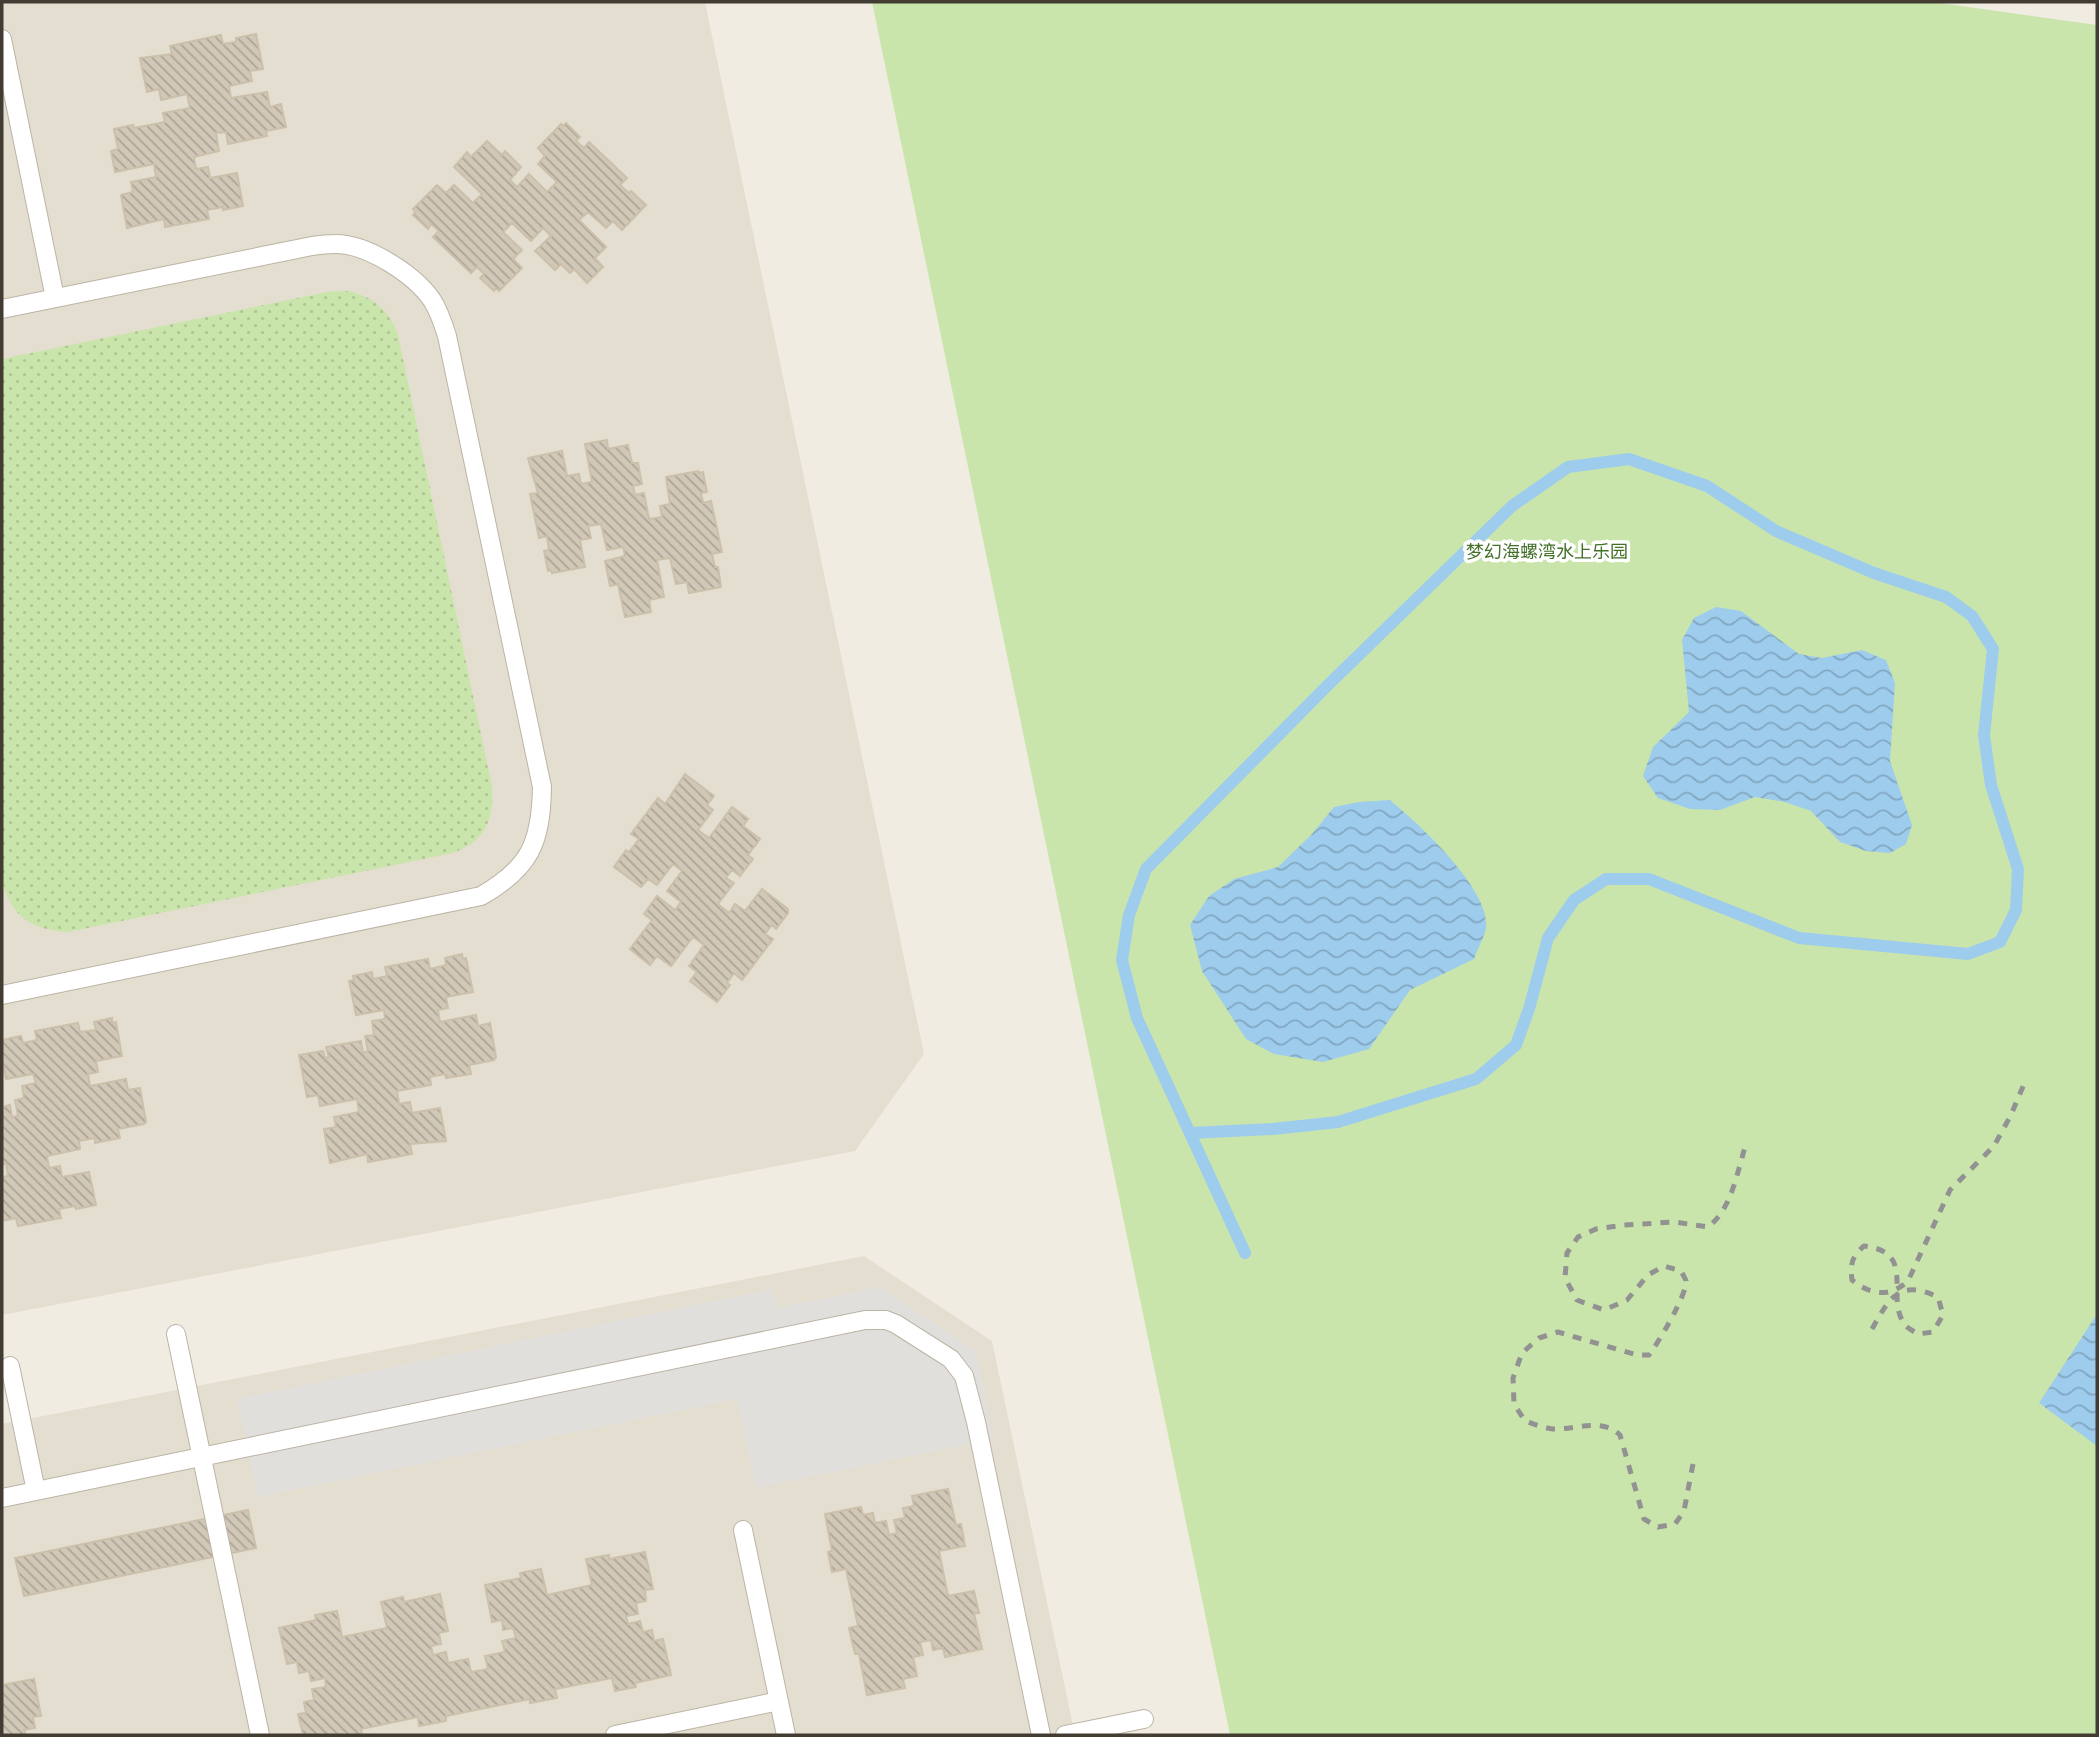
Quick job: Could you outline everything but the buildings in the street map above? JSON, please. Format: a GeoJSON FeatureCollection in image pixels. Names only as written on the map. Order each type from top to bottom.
{"type":"FeatureCollection","features":[{"type":"Feature","properties":{"kind":"lane"},"geometry":{"type":"LineString","coordinates":[[2,39],[55,299]]}},
{"type":"Feature","properties":{"kind":"lane"},"geometry":{"type":"LineString","coordinates":[[2,310],[336,243],[366,250],[387,260],[430,298],[440,314],[450,349],[542,787],[540,828],[534,846],[510,877],[481,896],[2,995]]}},
{"type":"Feature","properties":{"kind":"lane"},"geometry":{"type":"LineString","coordinates":[[2,1498],[838,1325],[865,1320],[886,1320],[902,1327],[951,1359],[964,1376],[1041,1735]]}},
{"type":"Feature","properties":{"kind":"lane"},"geometry":{"type":"LineString","coordinates":[[176,1334],[260,1735]]}},
{"type":"Feature","properties":{"kind":"lane"},"geometry":{"type":"LineString","coordinates":[[10,1366],[36,1491]]}},
{"type":"Feature","properties":{"kind":"lane"},"geometry":{"type":"LineString","coordinates":[[743,1530],[786,1735]]}},
{"type":"Feature","properties":{"kind":"lane"},"geometry":{"type":"LineString","coordinates":[[615,1735],[779,1701]]}},
{"type":"Feature","properties":{"kind":"lane"},"geometry":{"type":"LineString","coordinates":[[1065,1735],[1144,1719]]}},
{"type":"Feature","properties":{"kind":"shaded area"},"geometry":{"type":"Polygon","coordinates":[[[2,2],[705,2],[924,1054],[855,1151],[2,1315],[2,2]]]}},
{"type":"Feature","properties":{"kind":"shaded area"},"geometry":{"type":"Polygon","coordinates":[[[864,1256],[992,1341],[1075,1735],[2,1735],[2,1424],[864,1256]]]}},
{"type":"Feature","properties":{"kind":"shaded area"},"geometry":{"type":"Polygon","coordinates":[[[879,1287],[976,1351],[994,1439],[756,1488],[737,1399],[258,1497],[237,1399],[772,1289],[777,1308],[879,1287]]]}},
{"type":"Feature","properties":{"kind":"green space","name":"梦幻海螺湾水上乐园"},"geometry":{"type":"Polygon","coordinates":[[[872,2],[1933,2],[2097,25],[2097,1735],[1230,1735],[872,2]]]}},
{"type":"Feature","properties":{"kind":"green space"},"geometry":{"type":"Polygon","coordinates":[[[348,291],[366,297],[379,306],[390,318],[398,335],[492,787],[491,811],[484,830],[470,845],[448,854],[68,932],[33,924],[17,912],[2,879],[2,359],[327,292],[348,291]]]}},
{"type":"Feature","properties":{"kind":"water"},"geometry":{"type":"Polygon","coordinates":[[[1716,607],[1741,611],[1799,654],[1822,658],[1862,650],[1886,660],[1895,683],[1890,761],[1912,825],[1906,844],[1890,853],[1866,851],[1840,842],[1811,811],[1785,802],[1755,797],[1720,810],[1690,809],[1658,798],[1643,776],[1653,747],[1689,712],[1682,640],[1694,618],[1716,607]]]}},
{"type":"Feature","properties":{"kind":"water"},"geometry":{"type":"Polygon","coordinates":[[[1390,800],[1418,824],[1450,858],[1477,895],[1486,928],[1474,959],[1410,990],[1369,1049],[1323,1062],[1274,1054],[1246,1039],[1202,971],[1190,925],[1209,896],[1234,879],[1278,867],[1312,834],[1334,807],[1390,800]]]}},
{"type":"Feature","properties":{"kind":"water"},"geometry":{"type":"Polygon","coordinates":[[[2097,1314],[2097,1446],[2039,1403],[2097,1314]]]}},
{"type":"Feature","properties":{"kind":"waterway"},"geometry":{"type":"LineString","coordinates":[[1190,1133],[1273,1129],[1338,1122],[1476,1079],[1516,1045],[1529,1009],[1548,938],[1574,900],[1606,879],[1649,879],[1799,938],[1968,954],[2000,942],[2016,910],[2018,869],[1991,785],[1984,735],[1993,649],[1972,616],[1946,597],[1874,573],[1776,531],[1707,486],[1629,459],[1568,467],[1512,506],[1328,685],[1146,869],[1129,915],[1122,960],[1137,1018],[1245,1253]]}},
{"type":"Feature","properties":{"kind":"railway"},"geometry":{"type":"LineString","coordinates":[[1872,1329],[1884,1308],[1891,1300],[1897,1294],[1905,1291],[1914,1290],[1938,1297],[1943,1315],[1933,1332],[1918,1334],[1905,1325],[1899,1314],[1897,1302],[1897,1289],[1897,1277],[1890,1257],[1880,1250],[1864,1246],[1853,1261],[1852,1280],[1866,1289],[1887,1292],[1894,1290],[1901,1286],[1908,1281],[1950,1190],[1994,1146],[2024,1084]]}},
{"type":"Feature","properties":{"kind":"railway"},"geometry":{"type":"LineString","coordinates":[[1693,1464],[1684,1511],[1675,1524],[1658,1527],[1644,1519],[1620,1435],[1597,1425],[1553,1429],[1525,1421],[1514,1404],[1513,1378],[1522,1353],[1539,1338],[1558,1332],[1637,1355],[1649,1355],[1682,1297],[1686,1281],[1681,1271],[1664,1266],[1648,1275],[1627,1300],[1604,1310],[1577,1300],[1565,1278],[1567,1253],[1578,1237],[1596,1229],[1675,1222],[1708,1227],[1728,1200],[1746,1144]]}}]}
